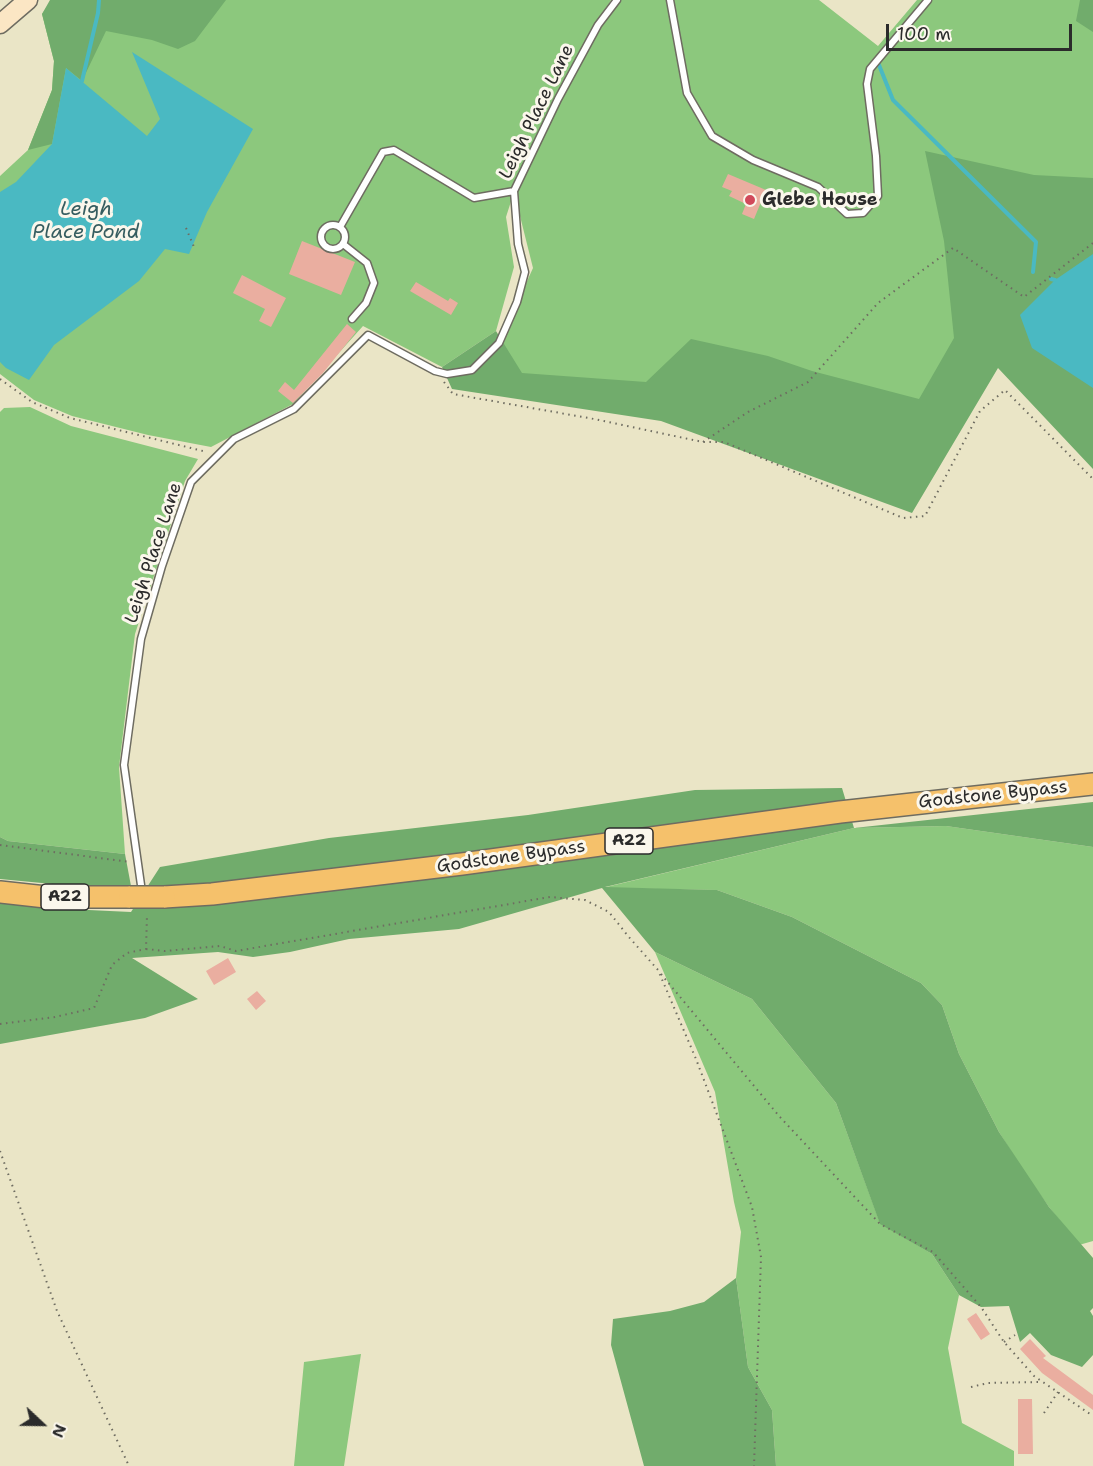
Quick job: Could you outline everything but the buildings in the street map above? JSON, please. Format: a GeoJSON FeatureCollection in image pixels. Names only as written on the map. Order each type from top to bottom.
{"type":"FeatureCollection","features":[{"type":"Feature","properties":{"kind":"highway","name":"Godstone Bypass"},"geometry":{"type":"LineString","coordinates":[[0,892],[46,897],[135,891],[164,897],[212,894],[426,868],[840,812],[1093,784]]}},
{"type":"Feature","properties":{"kind":"main road"},"geometry":{"type":"LineString","coordinates":[[0,24],[26,2]]}},
{"type":"Feature","properties":{"kind":"lane","name":"Leigh Place Lane"},"geometry":{"type":"LineString","coordinates":[[135,891],[139,863],[124,765],[141,639],[162,566],[191,482],[234,439],[294,409],[368,335],[447,374],[472,370],[500,343],[517,303],[525,272],[519,244],[514,191],[558,99],[598,25],[617,0]]}},
{"type":"Feature","properties":{"kind":"lane"},"geometry":{"type":"LineString","coordinates":[[670,0],[687,93],[712,136],[753,160],[818,187],[847,214],[863,213],[878,196],[876,156],[867,84],[870,69],[928,0]]}},
{"type":"Feature","properties":{"kind":"lane"},"geometry":{"type":"LineString","coordinates":[[340,227],[383,152],[394,150],[474,198],[514,191]]}},
{"type":"Feature","properties":{"kind":"lane"},"geometry":{"type":"LineString","coordinates":[[333,225],[340,227],[345,234],[343,244],[337,249],[328,249],[322,243],[324,230],[333,225]]}},
{"type":"Feature","properties":{"kind":"lane"},"geometry":{"type":"LineString","coordinates":[[343,244],[367,263],[374,283],[366,303],[352,319]]}},
{"type":"Feature","properties":{"kind":"path"},"geometry":{"type":"LineString","coordinates":[[186,228],[194,247]]}},
{"type":"Feature","properties":{"kind":"path"},"geometry":{"type":"LineString","coordinates":[[703,442],[748,412],[808,382],[878,303],[953,248],[1024,297],[1093,243]]}},
{"type":"Feature","properties":{"kind":"path"},"geometry":{"type":"LineString","coordinates":[[435,370],[453,394],[594,419],[703,442],[724,442],[903,518],[925,516],[980,411],[1005,390],[1093,479]]}},
{"type":"Feature","properties":{"kind":"path"},"geometry":{"type":"LineString","coordinates":[[0,379],[32,402],[70,418],[217,455]]}},
{"type":"Feature","properties":{"kind":"path"},"geometry":{"type":"LineString","coordinates":[[0,845],[139,863]]}},
{"type":"Feature","properties":{"kind":"path"},"geometry":{"type":"LineString","coordinates":[[0,1024],[55,1017],[94,1008],[112,965],[127,952],[220,946],[236,951],[550,897],[585,900],[609,912],[779,1116],[880,1224],[933,1252],[981,1307],[1004,1342],[1039,1382],[1093,1416]]}},
{"type":"Feature","properties":{"kind":"path"},"geometry":{"type":"LineString","coordinates":[[146,949],[147,915]]}},
{"type":"Feature","properties":{"kind":"path"},"geometry":{"type":"LineString","coordinates":[[658,970],[696,1059],[752,1207],[761,1257],[754,1466]]}},
{"type":"Feature","properties":{"kind":"path"},"geometry":{"type":"LineString","coordinates":[[0,1151],[57,1311],[129,1466]]}},
{"type":"Feature","properties":{"kind":"path"},"geometry":{"type":"LineString","coordinates":[[1004,1342],[1015,1335]]}},
{"type":"Feature","properties":{"kind":"path"},"geometry":{"type":"LineString","coordinates":[[970,1388],[988,1383],[1039,1382]]}},
{"type":"Feature","properties":{"kind":"path"},"geometry":{"type":"LineString","coordinates":[[1044,1413],[1058,1392]]}},
{"type":"Feature","properties":{"kind":"green space"},"geometry":{"type":"Polygon","coordinates":[[[50,0],[226,0],[195,41],[178,49],[152,40],[106,31],[82,81],[66,68],[52,144],[28,150],[52,90],[54,61],[42,14],[50,0]]]}},
{"type":"Feature","properties":{"kind":"green space"},"geometry":{"type":"Polygon","coordinates":[[[52,0],[611,0],[600,21],[619,0],[819,0],[878,46],[917,0],[1093,0],[1093,269],[995,361],[908,505],[693,421],[483,379],[533,268],[514,192],[506,217],[514,267],[496,331],[442,367],[363,326],[293,404],[211,447],[148,435],[72,416],[34,400],[0,374],[0,176],[28,150],[52,90],[54,61],[42,14],[52,0]]]}},
{"type":"Feature","properties":{"kind":"green space"},"geometry":{"type":"Polygon","coordinates":[[[1080,0],[1093,0],[1093,32],[1076,21],[1080,0]]]}},
{"type":"Feature","properties":{"kind":"green space"},"geometry":{"type":"Polygon","coordinates":[[[925,151],[1034,175],[1093,178],[1093,469],[998,368],[912,513],[661,421],[452,389],[442,367],[496,331],[522,373],[646,382],[691,339],[768,356],[812,371],[919,399],[954,338],[944,241],[925,151]]]}},
{"type":"Feature","properties":{"kind":"green space"},"geometry":{"type":"Polygon","coordinates":[[[30,407],[71,426],[198,459],[185,481],[135,634],[119,767],[125,854],[8,841],[0,837],[0,412],[4,408],[30,407]]]}},
{"type":"Feature","properties":{"kind":"green space"},"geometry":{"type":"Polygon","coordinates":[[[842,788],[854,828],[605,887],[717,890],[792,917],[921,983],[942,1005],[959,1054],[999,1132],[1049,1207],[1093,1258],[1093,1308],[1090,1311],[1093,1316],[1093,1355],[1082,1367],[1051,1355],[1030,1333],[1020,1342],[1009,1306],[981,1307],[959,1295],[932,1254],[880,1224],[836,1103],[752,999],[655,952],[602,888],[459,929],[349,939],[290,952],[253,957],[218,952],[132,958],[198,999],[145,1018],[0,1044],[0,903],[46,908],[131,912],[160,867],[329,838],[528,815],[695,790],[842,788]]]}},
{"type":"Feature","properties":{"kind":"green space"},"geometry":{"type":"Polygon","coordinates":[[[1093,802],[1093,847],[946,826],[854,828],[1093,802]]]}},
{"type":"Feature","properties":{"kind":"green space"},"geometry":{"type":"Polygon","coordinates":[[[946,826],[1093,847],[1093,1241],[1079,1245],[1026,1175],[999,1132],[959,1054],[942,1005],[921,983],[792,917],[717,890],[602,888],[854,828],[946,826]]]}},
{"type":"Feature","properties":{"kind":"green space"},"geometry":{"type":"Polygon","coordinates":[[[0,837],[8,841],[125,854],[131,886],[84,887],[0,879],[0,837]]]}},
{"type":"Feature","properties":{"kind":"green space"},"geometry":{"type":"Polygon","coordinates":[[[655,952],[752,999],[836,1103],[880,1223],[932,1254],[959,1295],[948,1348],[962,1423],[1014,1451],[1014,1466],[776,1466],[772,1410],[748,1367],[736,1278],[741,1232],[715,1092],[655,952]]]}},
{"type":"Feature","properties":{"kind":"green space"},"geometry":{"type":"Polygon","coordinates":[[[736,1278],[748,1367],[772,1410],[776,1466],[644,1466],[611,1345],[613,1319],[670,1311],[704,1302],[736,1278]]]}},
{"type":"Feature","properties":{"kind":"green space"},"geometry":{"type":"Polygon","coordinates":[[[361,1354],[344,1466],[294,1466],[304,1362],[361,1354]]]}},
{"type":"Feature","properties":{"kind":"water","name":"Leigh Place Pond"},"geometry":{"type":"Polygon","coordinates":[[[132,52],[253,129],[207,212],[189,254],[165,249],[139,281],[54,345],[29,380],[6,368],[0,362],[0,192],[16,182],[52,144],[66,68],[147,136],[160,119],[132,52]]]}},
{"type":"Feature","properties":{"kind":"water"},"geometry":{"type":"Polygon","coordinates":[[[1093,254],[1093,388],[1032,348],[1020,315],[1055,280],[1093,254]]]}},
{"type":"Feature","properties":{"kind":"waterway"},"geometry":{"type":"LineString","coordinates":[[82,81],[99,0]]}},
{"type":"Feature","properties":{"kind":"waterway"},"geometry":{"type":"LineString","coordinates":[[879,65],[893,100],[1036,242],[1033,272]]}},
{"type":"Feature","properties":{"kind":"waterway"},"geometry":{"type":"LineString","coordinates":[[1051,279],[1055,280]]}},
{"type":"Feature","properties":{"kind":"place","name":"Glebe House"},"geometry":{"type":"Point","coordinates":[750,200]}}]}
